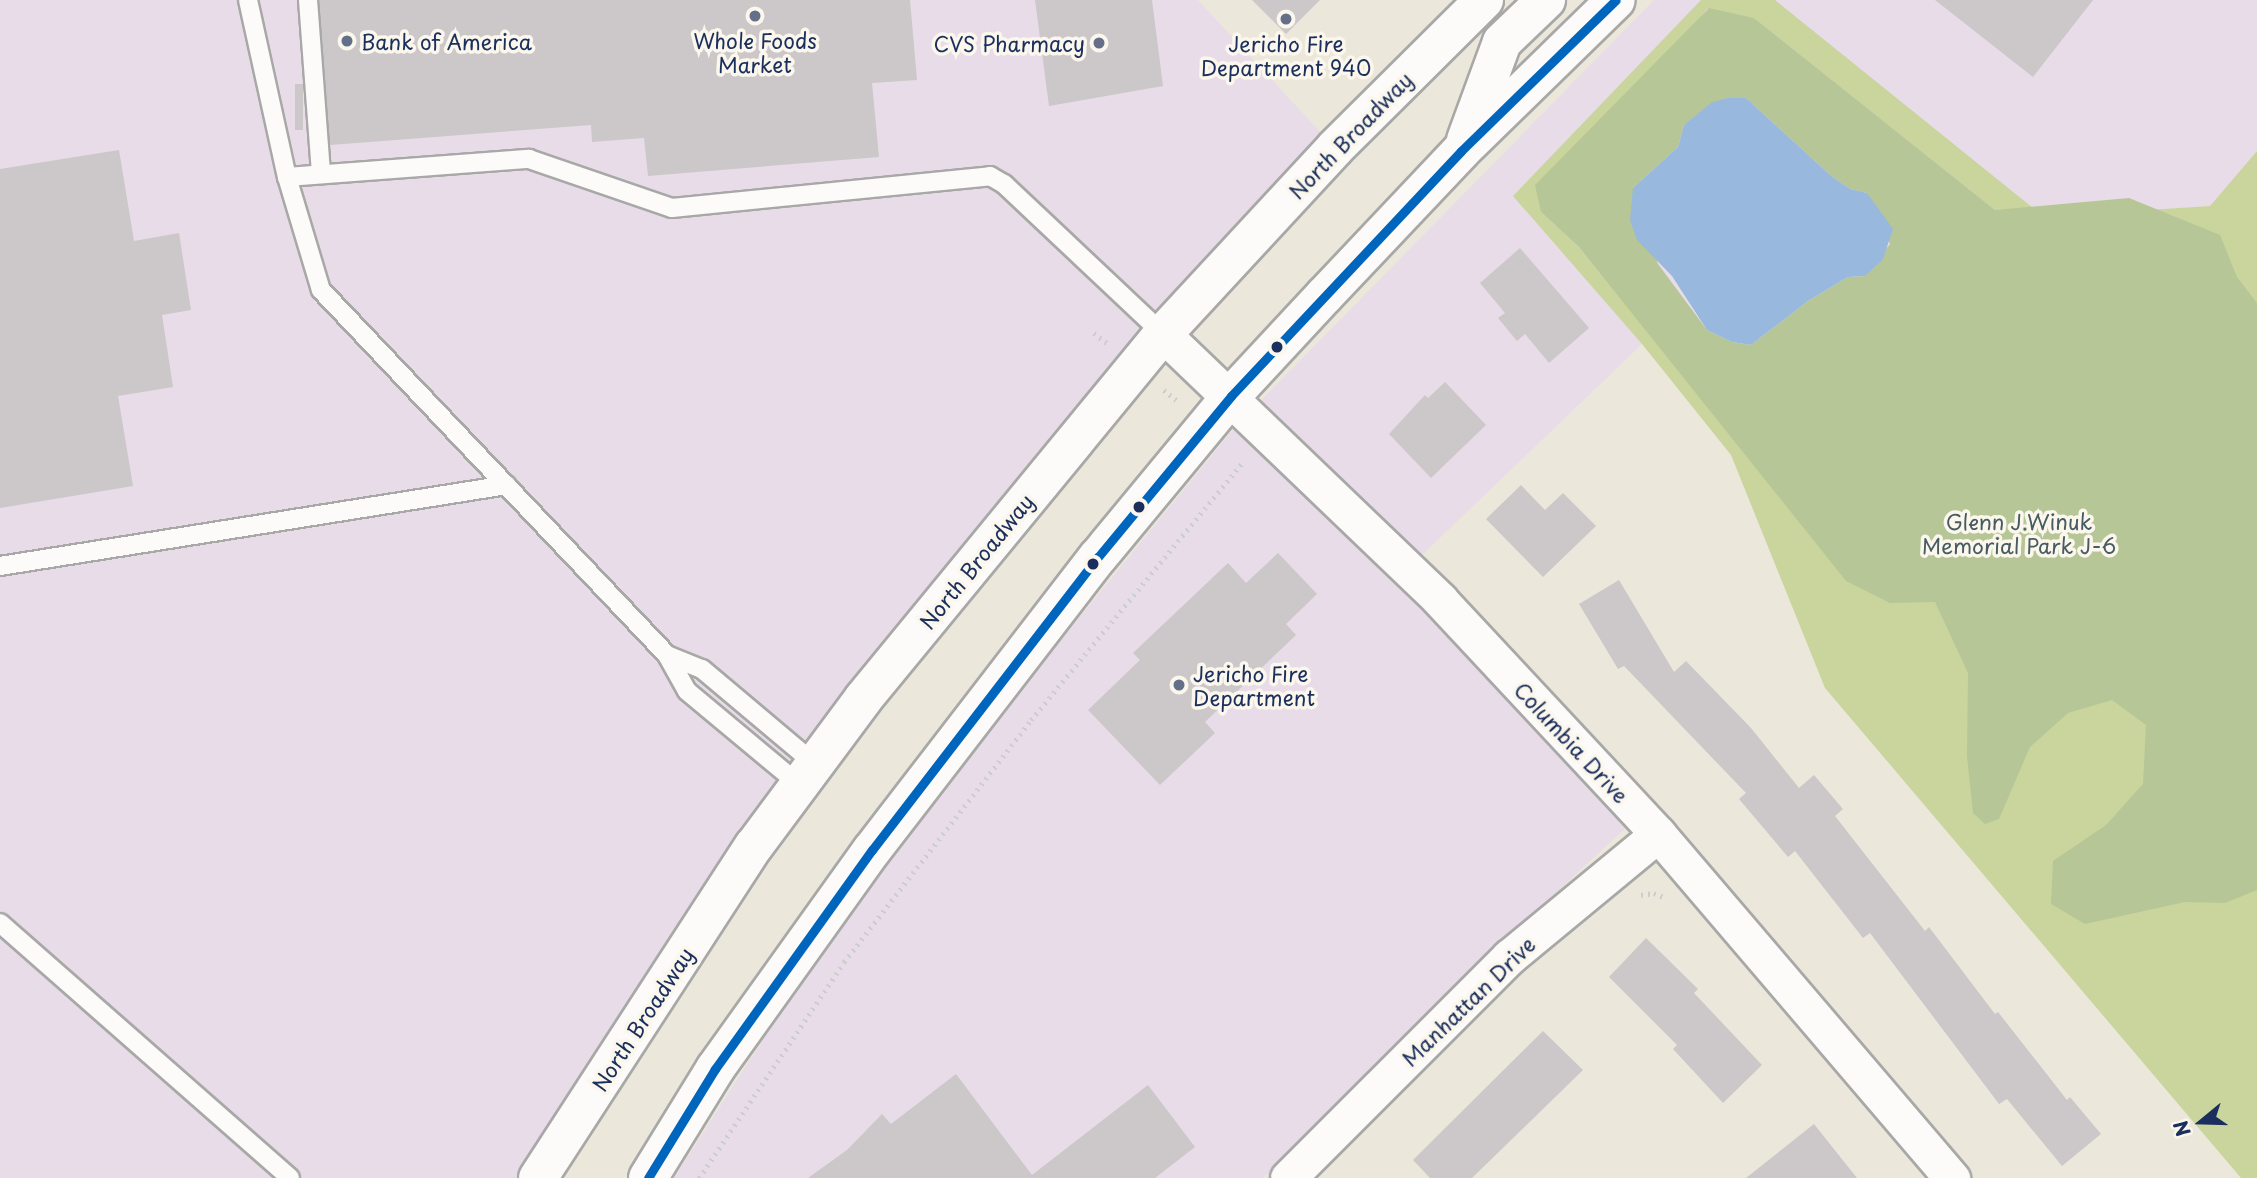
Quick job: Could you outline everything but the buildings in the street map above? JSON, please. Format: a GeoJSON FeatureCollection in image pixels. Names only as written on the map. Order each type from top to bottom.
{"type":"FeatureCollection","features":[{"type":"Feature","properties":{"kind":"main road","name":"North Broadway"},"geometry":{"type":"LineString","coordinates":[[538,1178],[754,846],[863,699],[1163,334],[1335,148],[1484,0]]}},
{"type":"Feature","properties":{"kind":"main road"},"geometry":{"type":"LineString","coordinates":[[1461,151],[1502,42],[1546,0]]}},
{"type":"Feature","properties":{"kind":"main road"},"geometry":{"type":"LineString","coordinates":[[648,1178],[715,1069],[887,830],[1098,557],[1231,396],[1461,151],[1615,0]]}},
{"type":"Feature","properties":{"kind":"street","name":"Columbia Drive"},"geometry":{"type":"LineString","coordinates":[[1163,334],[1231,396],[1440,600],[1658,834],[1952,1178]]}},
{"type":"Feature","properties":{"kind":"street","name":"Manhattan Drive"},"geometry":{"type":"LineString","coordinates":[[1288,1178],[1509,957],[1658,834]]}},
{"type":"Feature","properties":{"kind":"lane"},"geometry":{"type":"LineString","coordinates":[[248,0],[287,177],[321,290],[667,655],[687,691],[808,775]]}},
{"type":"Feature","properties":{"kind":"lane"},"geometry":{"type":"LineString","coordinates":[[308,0],[321,174]]}},
{"type":"Feature","properties":{"kind":"lane"},"geometry":{"type":"LineString","coordinates":[[287,177],[529,159],[673,208],[990,176],[1004,184],[1163,334]]}},
{"type":"Feature","properties":{"kind":"lane"},"geometry":{"type":"LineString","coordinates":[[0,566],[507,485]]}},
{"type":"Feature","properties":{"kind":"lane"},"geometry":{"type":"LineString","coordinates":[[667,655],[702,669],[808,775]]}},
{"type":"Feature","properties":{"kind":"lane"},"geometry":{"type":"LineString","coordinates":[[0,923],[290,1178]]}},
{"type":"Feature","properties":{"kind":"path"},"geometry":{"type":"LineString","coordinates":[[699,1178],[844,961],[1031,720],[1247,458],[1094,333]]}},
{"type":"Feature","properties":{"kind":"shaded area"},"geometry":{"type":"Polygon","coordinates":[[[0,0],[1198,0],[1335,148],[1163,334],[523,1178],[0,1178],[0,0]]]}},
{"type":"Feature","properties":{"kind":"shaded area"},"geometry":{"type":"Polygon","coordinates":[[[1654,0],[2257,0],[2257,151],[2210,206],[2039,217],[1642,344],[1398,578],[1630,824],[1427,1012],[1263,1178],[674,1178],[812,963],[1029,679],[1235,427],[1654,0]]]}},
{"type":"Feature","properties":{"kind":"green space","name":"Glenn J.Winuk Memorial Park J-6"},"geometry":{"type":"Polygon","coordinates":[[[1701,0],[1775,0],[2033,208],[1995,210],[1754,18],[1707,9],[1541,212],[1579,247],[1741,447],[2039,217],[2210,206],[2257,151],[2257,1178],[2241,1178],[1825,688],[1731,455],[1642,344],[1513,196],[1701,0]]]}},
{"type":"Feature","properties":{"kind":"green space","name":"Glenn J.Winuk Memorial Park J-6"},"geometry":{"type":"Polygon","coordinates":[[[1709,8],[1754,18],[1995,210],[2129,198],[2220,235],[2237,277],[2257,303],[2257,890],[2225,903],[2185,902],[2085,924],[2051,904],[2053,861],[2106,825],[2143,784],[2146,725],[2112,700],[2068,713],[2030,747],[1999,819],[1985,824],[1973,813],[1967,756],[1968,673],[1935,602],[1890,603],[1846,581],[1579,247],[1541,212],[1535,185],[1709,8]],[[1727,98],[1711,104],[1684,125],[1678,147],[1633,188],[1658,264],[1707,330],[1732,342],[1751,345],[1808,301],[1848,277],[1865,276],[1890,244],[1867,193],[1850,189],[1830,175],[1746,98],[1727,98]]]}},
{"type":"Feature","properties":{"kind":"water"},"geometry":{"type":"Polygon","coordinates":[[[1727,98],[1746,98],[1830,175],[1850,189],[1867,193],[1893,229],[1883,259],[1865,276],[1848,277],[1808,301],[1751,345],[1732,342],[1707,330],[1672,276],[1637,240],[1630,220],[1633,188],[1678,147],[1684,125],[1711,103],[1727,98]]]}},
{"type":"Feature","properties":{"kind":"transit line"},"geometry":{"type":"LineString","coordinates":[[648,1178],[715,1069],[872,850],[1098,557],[1231,396],[1461,151],[1616,0]]}},
{"type":"Feature","properties":{"kind":"place","name":"Whole Foods Market"},"geometry":{"type":"Point","coordinates":[755,16]}},
{"type":"Feature","properties":{"kind":"place","name":"Jericho Fire Department 940"},"geometry":{"type":"Point","coordinates":[1286,19]}},
{"type":"Feature","properties":{"kind":"place","name":"Bank of America"},"geometry":{"type":"Point","coordinates":[347,41]}},
{"type":"Feature","properties":{"kind":"place","name":"CVS Pharmacy"},"geometry":{"type":"Point","coordinates":[1099,43]}},
{"type":"Feature","properties":{"kind":"place","name":"Jericho Fire Department"},"geometry":{"type":"Point","coordinates":[1179,685]}}]}
